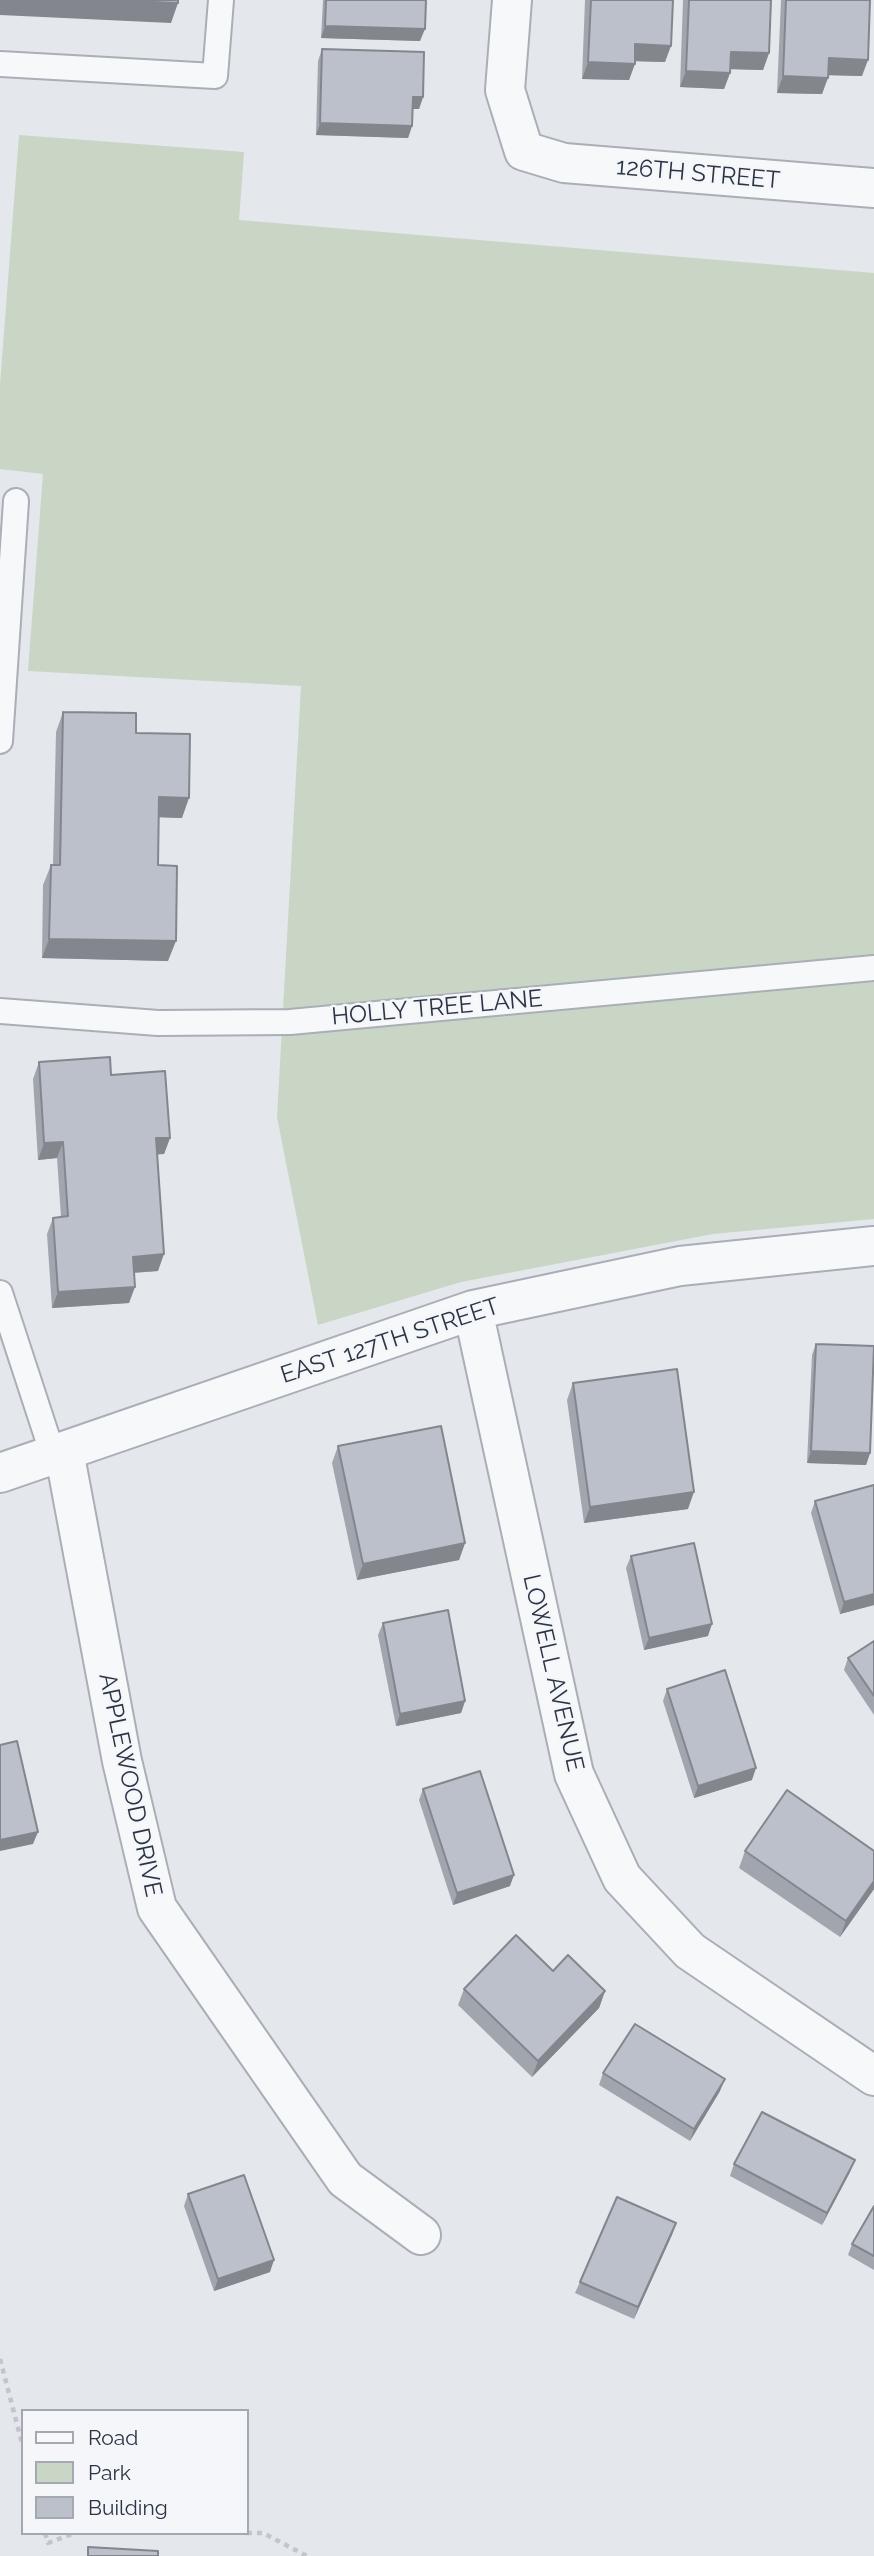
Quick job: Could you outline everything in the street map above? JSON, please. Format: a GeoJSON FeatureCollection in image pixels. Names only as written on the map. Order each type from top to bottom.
{"type":"FeatureCollection","features":[{"type":"Feature","properties":{"kind":"street","name":"126TH STREET"},"geometry":{"type":"LineString","coordinates":[[512,0],[505,90],[524,151],[564,163],[874,188]]}},
{"type":"Feature","properties":{"kind":"street","name":"EAST 127TH STREET"},"geometry":{"type":"LineString","coordinates":[[0,1474],[473,1310],[680,1266],[874,1246]]}},
{"type":"Feature","properties":{"kind":"street","name":"LOWELL AVENUE"},"geometry":{"type":"LineString","coordinates":[[473,1310],[574,1774],[622,1878],[690,1951],[870,2065]]}},
{"type":"Feature","properties":{"kind":"street","name":"APPLEWOOD DRIVE"},"geometry":{"type":"LineString","coordinates":[[58,1453],[122,1761],[157,1908],[345,2179],[421,2235]]}},
{"type":"Feature","properties":{"kind":"lane"},"geometry":{"type":"LineString","coordinates":[[0,64],[215,76],[221,0]]}},
{"type":"Feature","properties":{"kind":"lane"},"geometry":{"type":"LineString","coordinates":[[0,741],[16,501]]}},
{"type":"Feature","properties":{"kind":"lane","name":"HOLLY TREE LANE"},"geometry":{"type":"LineString","coordinates":[[0,1011],[158,1023],[290,1021],[874,968]]}},
{"type":"Feature","properties":{"kind":"lane"},"geometry":{"type":"LineString","coordinates":[[0,1293],[58,1453]]}},
{"type":"Feature","properties":{"kind":"path"},"geometry":{"type":"LineString","coordinates":[[0,2359],[21,2439]]}},
{"type":"Feature","properties":{"kind":"path"},"geometry":{"type":"LineString","coordinates":[[248,2533],[263,2533],[307,2556]]}},
{"type":"Feature","properties":{"kind":"path"},"geometry":{"type":"LineString","coordinates":[[46,2535],[48,2543],[70,2535]]}},
{"type":"Feature","properties":{"kind":"green space"},"geometry":{"type":"Polygon","coordinates":[[[19,135],[244,152],[239,220],[874,273],[874,1219],[713,1234],[461,1282],[318,1325],[277,1117],[301,686],[28,671],[43,474],[0,469],[0,385],[19,135]]]}},
{"type":"Feature","properties":{"kind":"building"},"geometry":{"type":"Polygon","coordinates":[[[107,0],[178,0],[178,3],[107,0]]]}},
{"type":"Feature","properties":{"kind":"building"},"geometry":{"type":"Polygon","coordinates":[[[326,0],[426,0],[425,29],[325,26],[326,0]]]}},
{"type":"Feature","properties":{"kind":"building"},"geometry":{"type":"Polygon","coordinates":[[[591,0],[673,0],[671,46],[635,44],[635,64],[588,62],[591,0]]]}},
{"type":"Feature","properties":{"kind":"building"},"geometry":{"type":"Polygon","coordinates":[[[689,0],[771,0],[769,53],[731,52],[730,73],[686,71],[689,0]]]}},
{"type":"Feature","properties":{"kind":"building"},"geometry":{"type":"Polygon","coordinates":[[[786,0],[870,0],[868,60],[829,58],[828,78],[783,76],[786,0]]]}},
{"type":"Feature","properties":{"kind":"building"},"geometry":{"type":"Polygon","coordinates":[[[322,49],[424,52],[423,97],[413,97],[412,126],[320,123],[322,49]]]}},
{"type":"Feature","properties":{"kind":"building"},"geometry":{"type":"Polygon","coordinates":[[[63,712],[136,713],[136,733],[190,734],[189,798],[159,797],[158,865],[177,866],[176,941],[49,939],[51,865],[60,865],[63,712]]]}},
{"type":"Feature","properties":{"kind":"building"},"geometry":{"type":"Polygon","coordinates":[[[110,1057],[111,1075],[165,1071],[170,1138],[156,1138],[164,1254],[133,1257],[135,1287],[58,1292],[53,1218],[68,1216],[63,1142],[44,1143],[39,1062],[110,1057]]]}},
{"type":"Feature","properties":{"kind":"building"},"geometry":{"type":"Polygon","coordinates":[[[816,1344],[874,1346],[870,1453],[811,1451],[816,1344]]]}},
{"type":"Feature","properties":{"kind":"building"},"geometry":{"type":"Polygon","coordinates":[[[677,1369],[694,1492],[590,1507],[573,1383],[677,1369]]]}},
{"type":"Feature","properties":{"kind":"building"},"geometry":{"type":"Polygon","coordinates":[[[441,1426],[465,1543],[363,1564],[338,1446],[441,1426]]]}},
{"type":"Feature","properties":{"kind":"building"},"geometry":{"type":"Polygon","coordinates":[[[874,1485],[874,1594],[844,1602],[815,1501],[874,1485]]]}},
{"type":"Feature","properties":{"kind":"building"},"geometry":{"type":"Polygon","coordinates":[[[694,1543],[712,1624],[649,1638],[631,1556],[694,1543]]]}},
{"type":"Feature","properties":{"kind":"building"},"geometry":{"type":"Polygon","coordinates":[[[448,1610],[465,1701],[400,1714],[383,1623],[448,1610]]]}},
{"type":"Feature","properties":{"kind":"building"},"geometry":{"type":"Polygon","coordinates":[[[874,1641],[874,1696],[848,1658],[874,1641]]]}},
{"type":"Feature","properties":{"kind":"building"},"geometry":{"type":"Polygon","coordinates":[[[725,1670],[756,1768],[698,1786],[667,1689],[725,1670]]]}},
{"type":"Feature","properties":{"kind":"building"},"geometry":{"type":"Polygon","coordinates":[[[17,1741],[38,1832],[0,1840],[0,1745],[17,1741]]]}},
{"type":"Feature","properties":{"kind":"building"},"geometry":{"type":"Polygon","coordinates":[[[480,1771],[514,1875],[457,1893],[423,1789],[480,1771]]]}},
{"type":"Feature","properties":{"kind":"building"},"geometry":{"type":"Polygon","coordinates":[[[787,1790],[874,1851],[874,1881],[846,1921],[745,1851],[787,1790]]]}},
{"type":"Feature","properties":{"kind":"building"},"geometry":{"type":"Polygon","coordinates":[[[516,1935],[553,1971],[568,1955],[605,1991],[538,2061],[464,1989],[516,1935]]]}},
{"type":"Feature","properties":{"kind":"building"},"geometry":{"type":"Polygon","coordinates":[[[635,2024],[725,2079],[694,2129],[603,2073],[635,2024]]]}},
{"type":"Feature","properties":{"kind":"building"},"geometry":{"type":"Polygon","coordinates":[[[762,2112],[855,2160],[827,2213],[734,2164],[762,2112]]]}},
{"type":"Feature","properties":{"kind":"building"},"geometry":{"type":"Polygon","coordinates":[[[244,2175],[274,2260],[218,2279],[188,2194],[244,2175]]]}},
{"type":"Feature","properties":{"kind":"building"},"geometry":{"type":"Polygon","coordinates":[[[617,2197],[676,2223],[638,2307],[580,2282],[617,2197]]]}},
{"type":"Feature","properties":{"kind":"building"},"geometry":{"type":"Polygon","coordinates":[[[874,2206],[874,2256],[852,2244],[874,2206]]]}},
{"type":"Feature","properties":{"kind":"building"},"geometry":{"type":"Polygon","coordinates":[[[88,2547],[158,2551],[158,2556],[88,2556],[88,2547]]]}}]}
